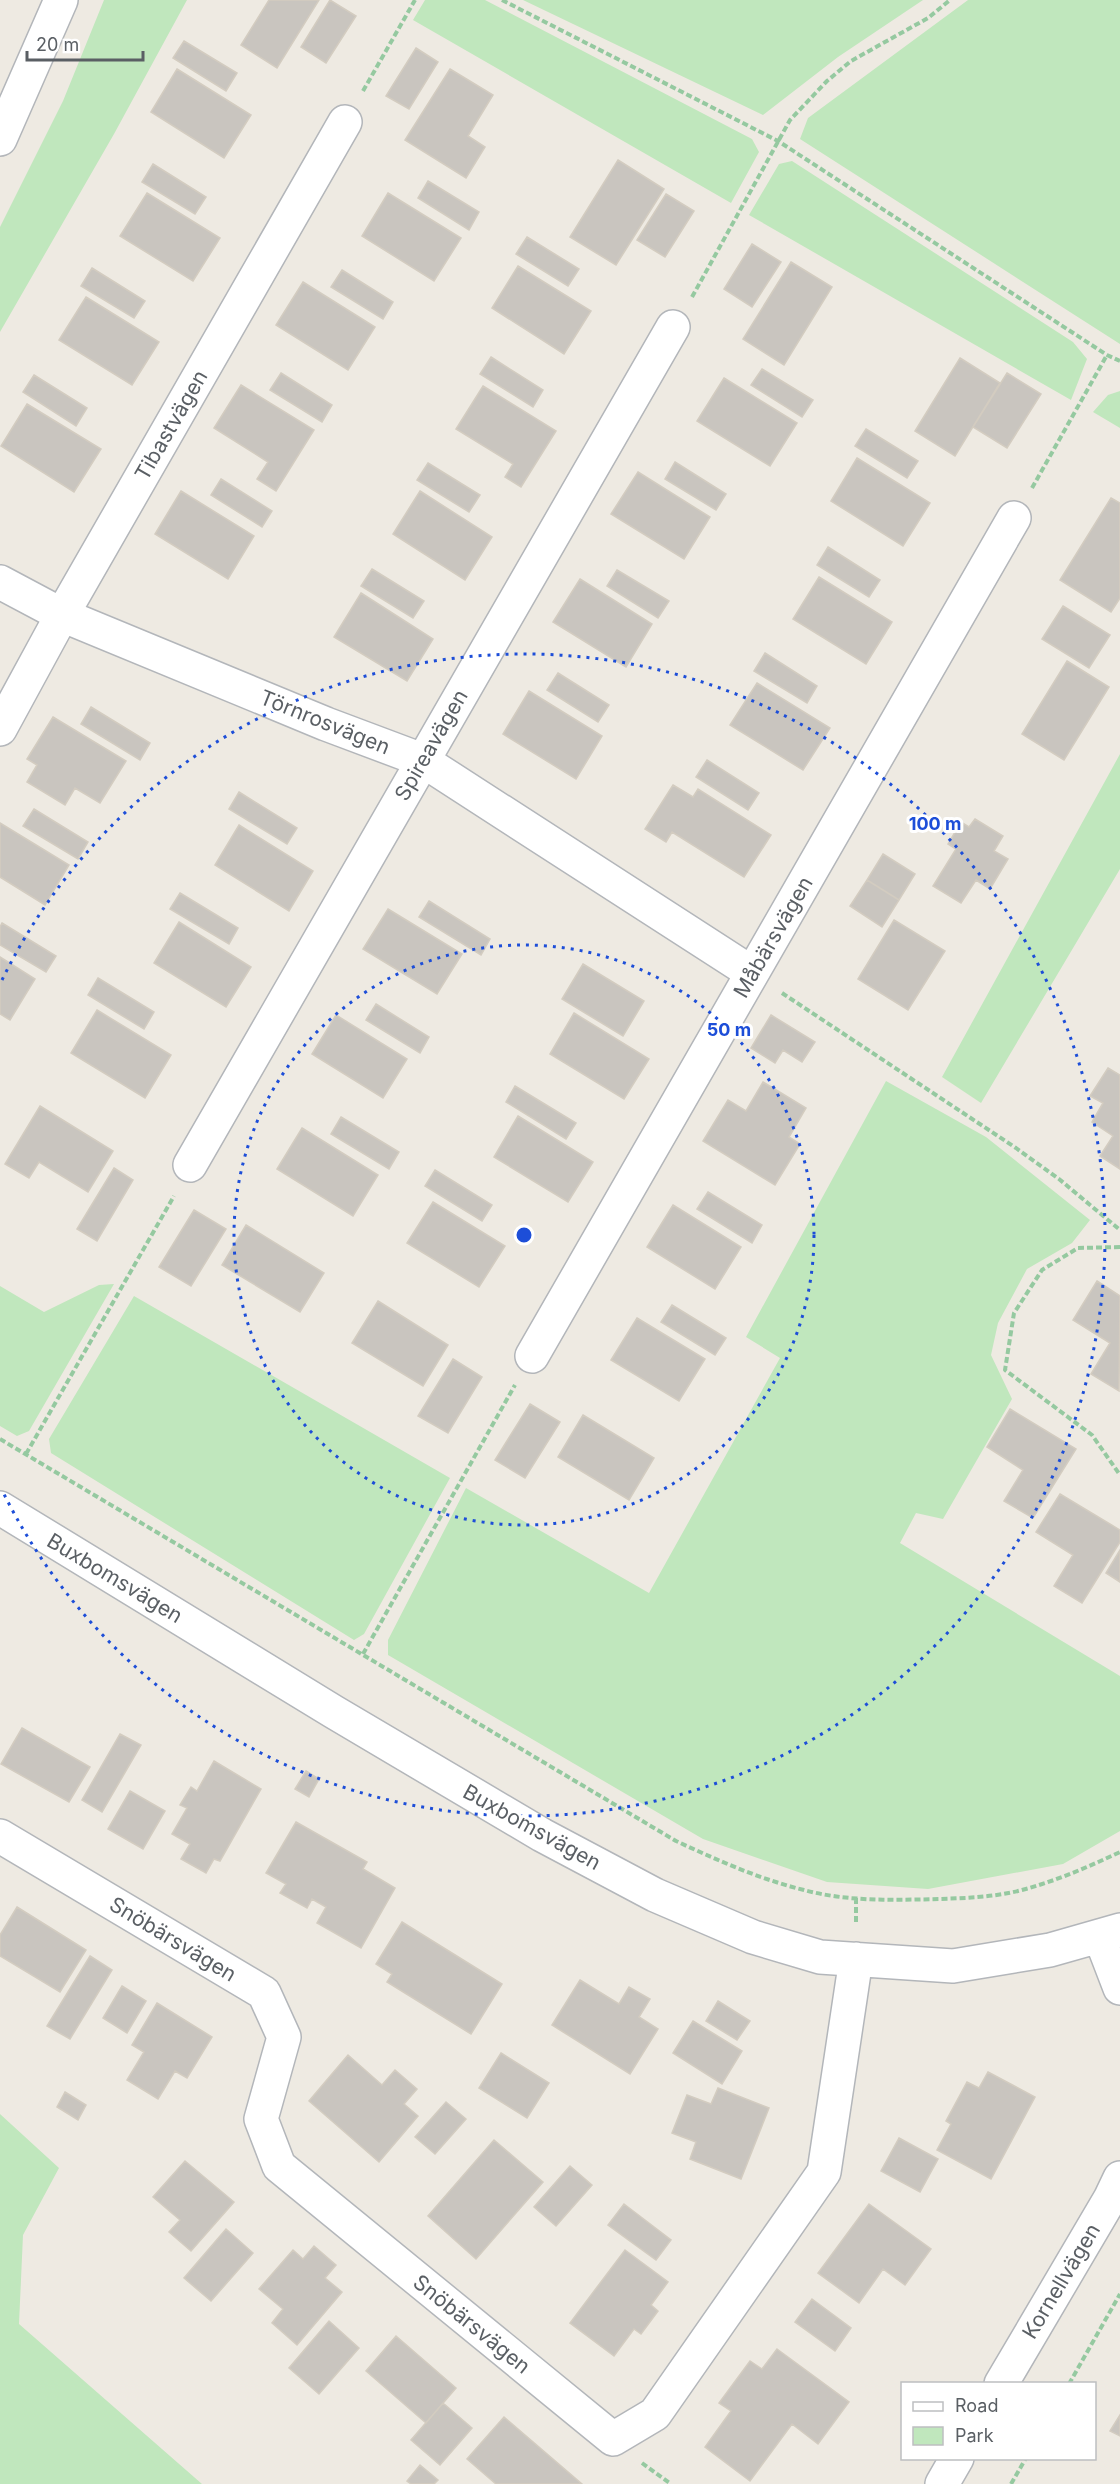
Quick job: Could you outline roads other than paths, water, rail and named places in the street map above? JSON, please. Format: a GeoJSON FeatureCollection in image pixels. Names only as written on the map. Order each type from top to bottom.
{"type":"FeatureCollection","features":[{"type":"Feature","properties":{"kind":"street"},"geometry":{"type":"LineString","coordinates":[[0,139],[61,0]]}},
{"type":"Feature","properties":{"kind":"street","name":"Tibastvägen"},"geometry":{"type":"LineString","coordinates":[[0,729],[62,615],[345,122]]}},
{"type":"Feature","properties":{"kind":"street","name":"Spireavägen"},"geometry":{"type":"LineString","coordinates":[[190,1165],[673,327]]}},
{"type":"Feature","properties":{"kind":"street","name":"Måbärsvägen"},"geometry":{"type":"LineString","coordinates":[[532,1356],[1014,518]]}},
{"type":"Feature","properties":{"kind":"street","name":"Törnrosvägen"},"geometry":{"type":"LineString","coordinates":[[0,582],[62,615],[326,724],[422,760],[752,974]]}},
{"type":"Feature","properties":{"kind":"street","name":"Buxbomsvägen"},"geometry":{"type":"LineString","coordinates":[[0,1508],[334,1712],[542,1835],[655,1895],[753,1937],[820,1957],[953,1966],[1050,1950],[1110,1933]]}},
{"type":"Feature","properties":{"kind":"street","name":"Snöbärsvägen"},"geometry":{"type":"LineString","coordinates":[[0,1836],[264,1993],[284,2037],[261,2119],[279,2166],[613,2439],[655,2414],[824,2172],[856,1959]]}},
{"type":"Feature","properties":{"kind":"street"},"geometry":{"type":"LineString","coordinates":[[1110,1933],[1120,1988]]}},
{"type":"Feature","properties":{"kind":"street","name":"Kornellvägen"},"geometry":{"type":"LineString","coordinates":[[1002,2382],[1110,2199],[1120,2178]]}},
{"type":"Feature","properties":{"kind":"street"},"geometry":{"type":"LineString","coordinates":[[942,2484],[956,2460]]}}]}
